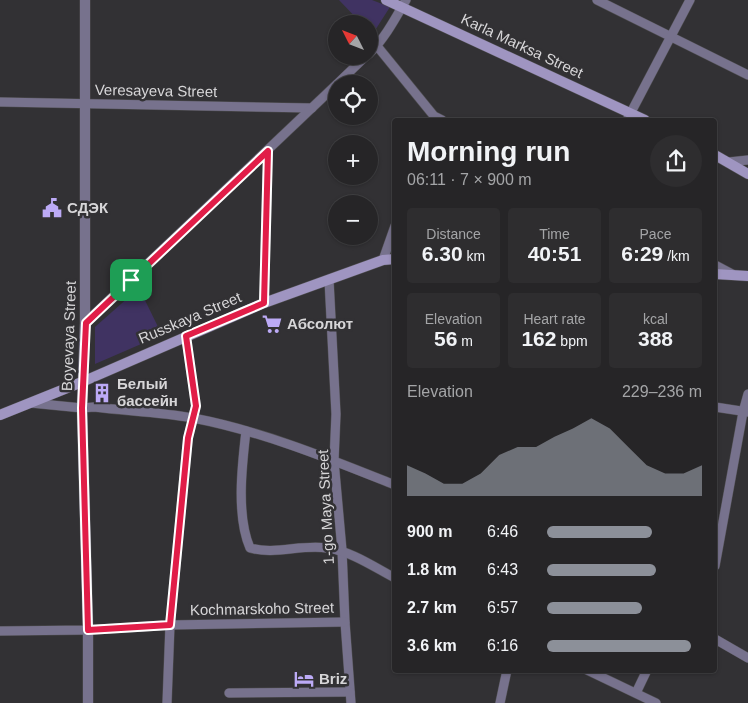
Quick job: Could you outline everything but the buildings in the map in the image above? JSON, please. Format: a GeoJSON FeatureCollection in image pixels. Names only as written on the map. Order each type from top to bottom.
{"type":"FeatureCollection","features":[{"type":"Feature","properties":{"kind":"main road","name":"Karla Marksa Street"},"geometry":{"type":"LineString","coordinates":[[386,0],[404,4],[629,116]]}},
{"type":"Feature","properties":{"kind":"main road"},"geometry":{"type":"LineString","coordinates":[[717,156],[748,174]]}},
{"type":"Feature","properties":{"kind":"main road","name":"Russkaya Street"},"geometry":{"type":"LineString","coordinates":[[0,415],[82,382],[264,303],[383,260],[392,258]]}},
{"type":"Feature","properties":{"kind":"main road"},"geometry":{"type":"LineString","coordinates":[[717,274],[748,276]]}},
{"type":"Feature","properties":{"kind":"street","name":"Boyevaya Street"},"geometry":{"type":"LineString","coordinates":[[85,0],[86,323],[82,408],[88,703]]}},
{"type":"Feature","properties":{"kind":"street"},"geometry":{"type":"LineString","coordinates":[[597,0],[748,75]]}},
{"type":"Feature","properties":{"kind":"street"},"geometry":{"type":"LineString","coordinates":[[629,116],[690,0]]}},
{"type":"Feature","properties":{"kind":"street"},"geometry":{"type":"LineString","coordinates":[[378,44],[404,4]]}},
{"type":"Feature","properties":{"kind":"street"},"geometry":{"type":"LineString","coordinates":[[378,47],[435,118]]}},
{"type":"Feature","properties":{"kind":"street"},"geometry":{"type":"LineString","coordinates":[[346,75],[357,65]]}},
{"type":"Feature","properties":{"kind":"street"},"geometry":{"type":"LineString","coordinates":[[86,323],[328,93]]}},
{"type":"Feature","properties":{"kind":"street","name":"Veresayeva Street"},"geometry":{"type":"LineString","coordinates":[[0,102],[312,108]]}},
{"type":"Feature","properties":{"kind":"street"},"geometry":{"type":"LineString","coordinates":[[264,303],[268,151]]}},
{"type":"Feature","properties":{"kind":"street"},"geometry":{"type":"LineString","coordinates":[[729,162],[748,160]]}},
{"type":"Feature","properties":{"kind":"street"},"geometry":{"type":"LineString","coordinates":[[383,260],[392,234]]}},
{"type":"Feature","properties":{"kind":"street"},"geometry":{"type":"LineString","coordinates":[[717,266],[733,274]]}},
{"type":"Feature","properties":{"kind":"street","name":"1-go Maya Street"},"geometry":{"type":"LineString","coordinates":[[329,280],[336,414],[334,461],[342,550],[344,622],[351,703]]}},
{"type":"Feature","properties":{"kind":"street"},"geometry":{"type":"LineString","coordinates":[[167,703],[170,625],[188,438],[196,406],[186,336]]}},
{"type":"Feature","properties":{"kind":"street"},"geometry":{"type":"LineString","coordinates":[[717,545],[719,524],[746,412],[748,394]]}},
{"type":"Feature","properties":{"kind":"street"},"geometry":{"type":"LineString","coordinates":[[31,403],[82,408],[94,407],[192,418],[246,431],[334,461],[392,484]]}},
{"type":"Feature","properties":{"kind":"street"},"geometry":{"type":"LineString","coordinates":[[717,407],[746,412]]}},
{"type":"Feature","properties":{"kind":"street"},"geometry":{"type":"LineString","coordinates":[[246,431],[241,472],[244,534],[250,548],[261,551],[326,547],[342,550],[392,576]]}},
{"type":"Feature","properties":{"kind":"street","name":"Kochmarskoho Street"},"geometry":{"type":"LineString","coordinates":[[0,631],[88,630],[170,625],[344,622]]}},
{"type":"Feature","properties":{"kind":"street"},"geometry":{"type":"LineString","coordinates":[[717,640],[748,658]]}},
{"type":"Feature","properties":{"kind":"street"},"geometry":{"type":"LineString","coordinates":[[500,703],[506,673]]}},
{"type":"Feature","properties":{"kind":"street"},"geometry":{"type":"LineString","coordinates":[[593,673],[656,703]]}},
{"type":"Feature","properties":{"kind":"street"},"geometry":{"type":"LineString","coordinates":[[636,693],[646,673]]}},
{"type":"Feature","properties":{"kind":"street"},"geometry":{"type":"LineString","coordinates":[[229,693],[350,692]]}},
{"type":"Feature","properties":{"kind":"shaded area"},"geometry":{"type":"Polygon","coordinates":[[[339,0],[372,0],[390,7],[378,26],[378,15],[353,15],[339,0]]]}},
{"type":"Feature","properties":{"kind":"shaded area"},"geometry":{"type":"Polygon","coordinates":[[[139,288],[162,335],[95,364],[95,327],[139,288]]]}},
{"type":"Feature","properties":{"kind":"place","name":"СДЭК"},"geometry":{"type":"Point","coordinates":[52,208]}},
{"type":"Feature","properties":{"kind":"place","name":"Абсолют"},"geometry":{"type":"Point","coordinates":[272,324]}},
{"type":"Feature","properties":{"kind":"place","name":"Белый баcсейн"},"geometry":{"type":"Point","coordinates":[102,393]}},
{"type":"Feature","properties":{"kind":"place","name":"Briz"},"geometry":{"type":"Point","coordinates":[304,679]}},
{"type":"Feature","properties":{"kind":"route"},"geometry":{"type":"LineString","coordinates":[[268,151],[264,303],[186,336],[196,406],[188,438],[170,625],[88,630],[82,408],[86,323],[131,280],[268,151]]}}]}
